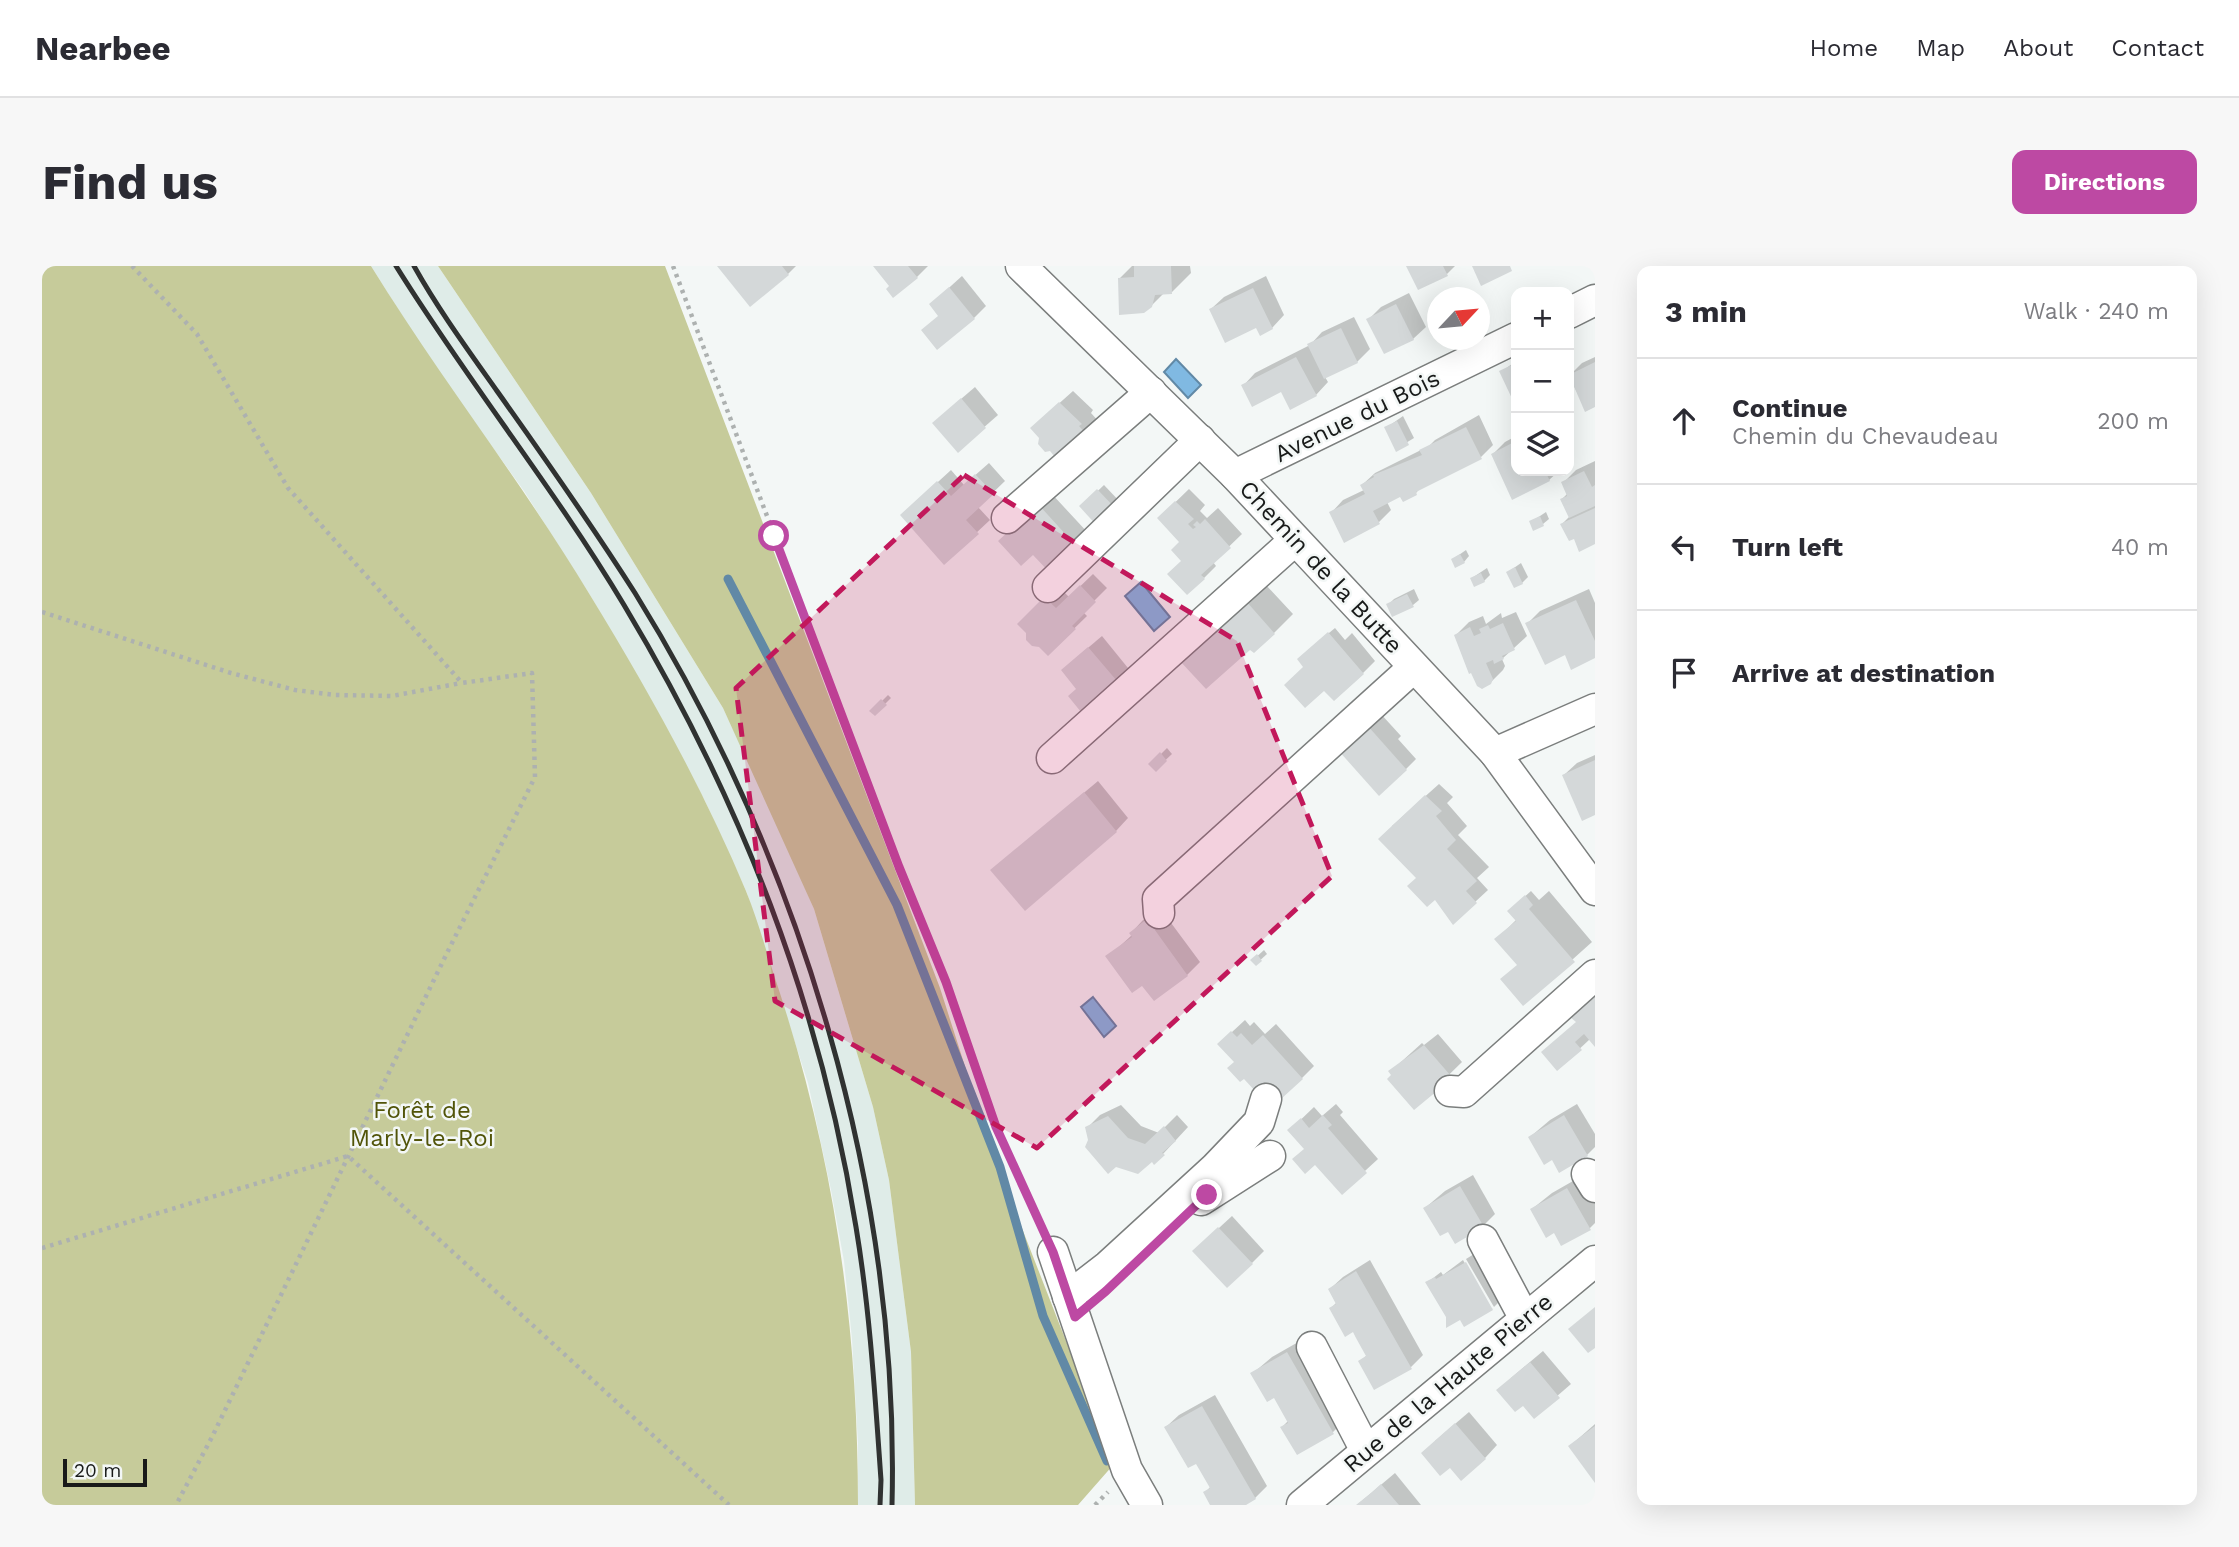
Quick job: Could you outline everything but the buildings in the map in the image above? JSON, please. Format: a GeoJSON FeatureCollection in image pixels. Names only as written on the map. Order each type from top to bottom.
{"type":"FeatureCollection","features":[{"type":"Feature","properties":{"kind":"street","name":"Chemin de la Butte"},"geometry":{"type":"LineString","coordinates":[[1021,266],[1235,475],[1495,754],[1595,890]]}},
{"type":"Feature","properties":{"kind":"street"},"geometry":{"type":"LineString","coordinates":[[1574,310],[1595,300]]}},
{"type":"Feature","properties":{"kind":"street","name":"Avenue du Bois"},"geometry":{"type":"LineString","coordinates":[[1235,475],[1511,340]]}},
{"type":"Feature","properties":{"kind":"street"},"geometry":{"type":"LineString","coordinates":[[1007,518],[1151,392]]}},
{"type":"Feature","properties":{"kind":"street"},"geometry":{"type":"LineString","coordinates":[[1048,587],[1200,440]]}},
{"type":"Feature","properties":{"kind":"street"},"geometry":{"type":"LineString","coordinates":[[1151,657],[1293,537]]}},
{"type":"Feature","properties":{"kind":"street"},"geometry":{"type":"LineString","coordinates":[[1052,758],[1293,537]]}},
{"type":"Feature","properties":{"kind":"street"},"geometry":{"type":"LineString","coordinates":[[1159,914],[1158,899],[1414,667]]}},
{"type":"Feature","properties":{"kind":"street"},"geometry":{"type":"LineString","coordinates":[[1495,754],[1595,709]]}},
{"type":"Feature","properties":{"kind":"street"},"geometry":{"type":"LineString","coordinates":[[1450,1091],[1464,1091],[1595,975]]}},
{"type":"Feature","properties":{"kind":"street"},"geometry":{"type":"LineString","coordinates":[[1071,1307],[1108,1266],[1215,1168],[1259,1122],[1266,1098]]}},
{"type":"Feature","properties":{"kind":"street"},"geometry":{"type":"LineString","coordinates":[[1071,1307],[1106,1291],[1207,1195],[1270,1156]]}},
{"type":"Feature","properties":{"kind":"street"},"geometry":{"type":"LineString","coordinates":[[1483,1240],[1525,1319]]}},
{"type":"Feature","properties":{"kind":"street"},"geometry":{"type":"LineString","coordinates":[[1053,1252],[1127,1470],[1147,1505]]}},
{"type":"Feature","properties":{"kind":"street","name":"Rue de la Haute Pierre"},"geometry":{"type":"LineString","coordinates":[[1302,1505],[1595,1261]]}},
{"type":"Feature","properties":{"kind":"street"},"geometry":{"type":"LineString","coordinates":[[1312,1347],[1366,1451]]}},
{"type":"Feature","properties":{"kind":"path"},"geometry":{"type":"LineString","coordinates":[[132,266],[197,334],[288,488],[462,683]]}},
{"type":"Feature","properties":{"kind":"path"},"geometry":{"type":"LineString","coordinates":[[673,266],[894,854],[946,982],[996,1127],[1053,1252]]}},
{"type":"Feature","properties":{"kind":"path"},"geometry":{"type":"LineString","coordinates":[[42,612],[231,673],[295,690],[335,695],[392,696],[532,673],[535,777],[446,954],[212,1437],[176,1505]]}},
{"type":"Feature","properties":{"kind":"path"},"geometry":{"type":"LineString","coordinates":[[42,1248],[348,1156]]}},
{"type":"Feature","properties":{"kind":"path"},"geometry":{"type":"LineString","coordinates":[[348,1156],[729,1505]]}},
{"type":"Feature","properties":{"kind":"highlighted area"},"geometry":{"type":"Polygon","coordinates":[[[964,475],[1237,641],[1332,876],[1037,1148],[775,1001],[736,688],[964,475]]]}},
{"type":"Feature","properties":{"kind":"shaded area"},"geometry":{"type":"Polygon","coordinates":[[[371,266],[438,266],[591,493],[723,708],[773,815],[814,909],[873,1107],[889,1180],[911,1352],[915,1505],[858,1505],[858,1444],[852,1339],[844,1261],[808,1083],[747,893],[705,801],[660,716],[590,595],[524,491],[431,362],[371,266]]]}},
{"type":"Feature","properties":{"kind":"green space","name":"Forêt de Marly-le-Roi"},"geometry":{"type":"Polygon","coordinates":[[[42,266],[371,266],[537,512],[612,631],[674,740],[712,815],[746,891],[761,933],[795,1041],[827,1171],[847,1302],[857,1436],[858,1505],[42,1505],[42,266]]]}},
{"type":"Feature","properties":{"kind":"green space"},"geometry":{"type":"Polygon","coordinates":[[[438,266],[665,266],[940,988],[993,1154],[1114,1464],[1078,1505],[915,1505],[911,1352],[889,1180],[873,1107],[814,909],[723,708],[591,493],[438,266]]]}},
{"type":"Feature","properties":{"kind":"water"},"geometry":{"type":"Polygon","coordinates":[[[1176,359],[1201,385],[1188,398],[1164,372],[1176,359]]]}},
{"type":"Feature","properties":{"kind":"water"},"geometry":{"type":"Polygon","coordinates":[[[1141,582],[1170,617],[1154,631],[1125,596],[1141,582]]]}},
{"type":"Feature","properties":{"kind":"water"},"geometry":{"type":"Polygon","coordinates":[[[1093,997],[1116,1026],[1104,1037],[1081,1007],[1093,997]]]}},
{"type":"Feature","properties":{"kind":"waterway"},"geometry":{"type":"LineString","coordinates":[[728,579],[897,905],[1000,1167],[1043,1316],[1107,1461]]}},
{"type":"Feature","properties":{"kind":"railway"},"geometry":{"type":"LineString","coordinates":[[396,266],[569,519],[624,605],[705,753],[770,905],[798,983],[821,1062],[856,1227],[872,1353],[881,1480],[880,1505]]}},
{"type":"Feature","properties":{"kind":"railway"},"geometry":{"type":"LineString","coordinates":[[414,266],[433,298],[635,593],[694,696],[746,804],[791,916],[829,1031],[858,1148],[879,1267],[890,1386],[892,1505]]}},
{"type":"Feature","properties":{"kind":"route"},"geometry":{"type":"LineString","coordinates":[[774,536],[899,867],[946,982],[996,1127],[1053,1252],[1075,1317],[1207,1195]]}}]}
